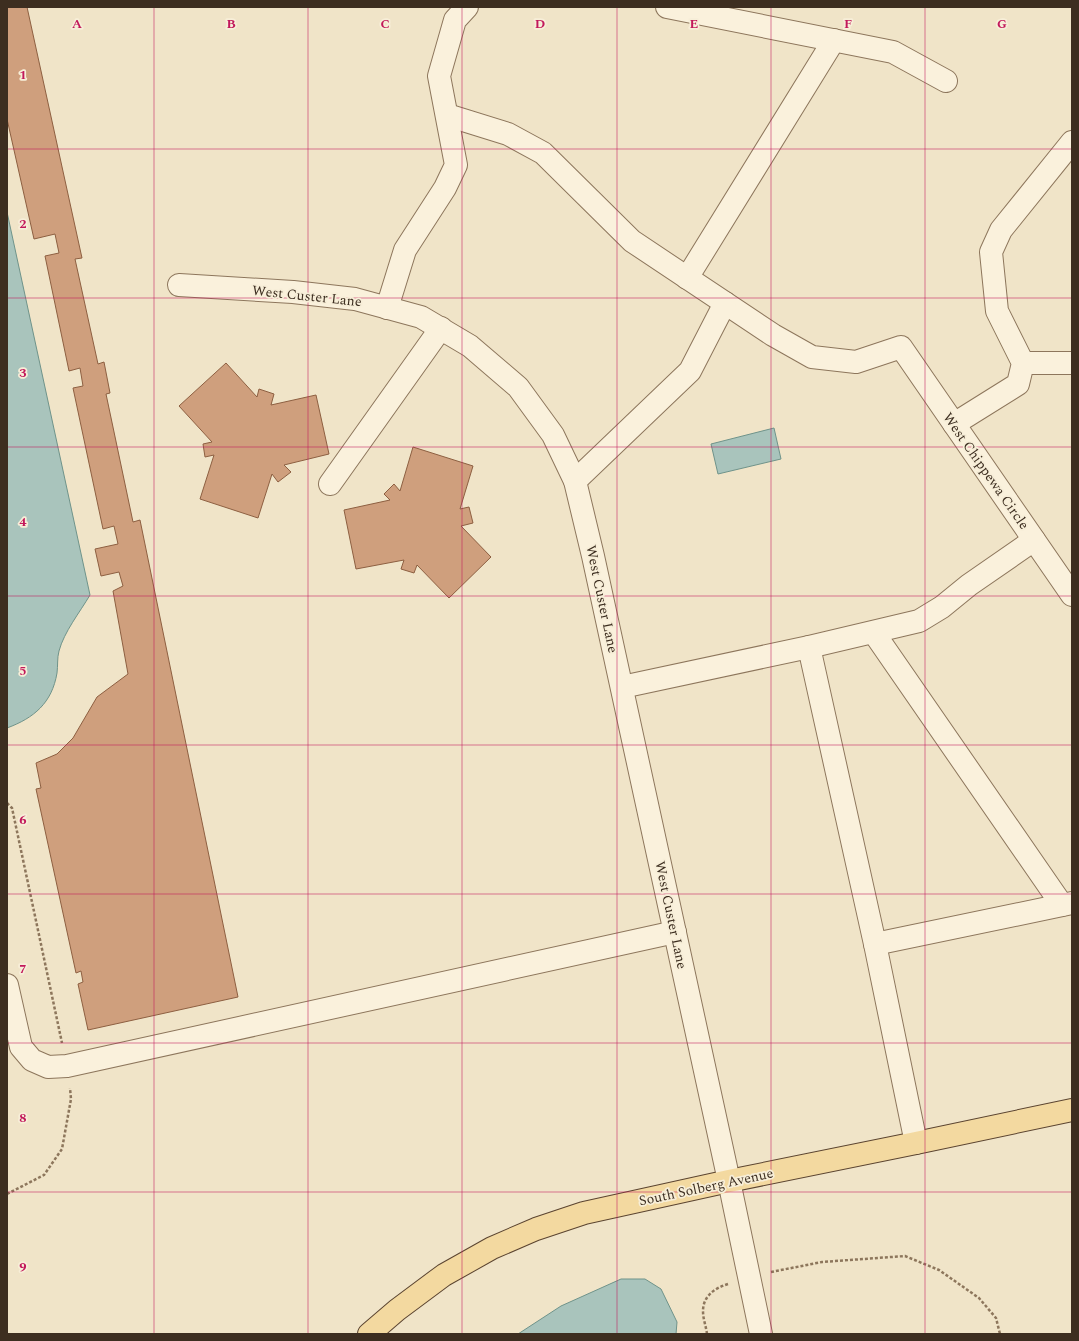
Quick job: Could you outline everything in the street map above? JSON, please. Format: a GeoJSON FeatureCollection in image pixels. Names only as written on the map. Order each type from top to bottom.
{"type":"FeatureCollection","features":[{"type":"Feature","properties":{"kind":"main road","name":"South Solberg Avenue"},"geometry":{"type":"LineString","coordinates":[[368,1334],[444,1275],[492,1248],[536,1229],[584,1213],[729,1181],[916,1144],[1072,1110]]}},
{"type":"Feature","properties":{"kind":"street"},"geometry":{"type":"LineString","coordinates":[[387,308],[405,250],[445,188],[456,166],[439,76],[455,20],[467,7]]}},
{"type":"Feature","properties":{"kind":"street"},"geometry":{"type":"LineString","coordinates":[[667,7],[893,52],[946,81]]}},
{"type":"Feature","properties":{"kind":"street"},"geometry":{"type":"LineString","coordinates":[[687,278],[834,40]]}},
{"type":"Feature","properties":{"kind":"street"},"geometry":{"type":"LineString","coordinates":[[447,115],[508,134],[543,153],[632,241],[725,303],[690,371],[575,481]]}},
{"type":"Feature","properties":{"kind":"street"},"geometry":{"type":"LineString","coordinates":[[954,424],[1018,384],[1023,363],[997,311],[991,252],[1001,230],[1072,142]]}},
{"type":"Feature","properties":{"kind":"street","name":"West Custer Lane"},"geometry":{"type":"LineString","coordinates":[[179,285],[355,299],[421,317],[470,346],[518,387],[553,435],[575,481],[593,556],[761,1334]]}},
{"type":"Feature","properties":{"kind":"street","name":"West Chippewa Circle"},"geometry":{"type":"LineString","coordinates":[[725,303],[773,335],[812,356],[856,362],[901,348],[1072,595]]}},
{"type":"Feature","properties":{"kind":"street"},"geometry":{"type":"LineString","coordinates":[[330,484],[441,328]]}},
{"type":"Feature","properties":{"kind":"street"},"geometry":{"type":"LineString","coordinates":[[1023,363],[1072,363]]}},
{"type":"Feature","properties":{"kind":"street"},"geometry":{"type":"LineString","coordinates":[[622,687],[809,647],[919,621],[942,607],[969,584],[1034,540]]}},
{"type":"Feature","properties":{"kind":"street"},"geometry":{"type":"LineString","coordinates":[[874,632],[1067,904],[875,944]]}},
{"type":"Feature","properties":{"kind":"street"},"geometry":{"type":"LineString","coordinates":[[809,647],[875,944],[916,1144]]}},
{"type":"Feature","properties":{"kind":"street"},"geometry":{"type":"LineString","coordinates":[[7,985],[21,1047],[32,1060],[48,1067],[67,1066],[675,932]]}},
{"type":"Feature","properties":{"kind":"path"},"geometry":{"type":"LineString","coordinates":[[7,803],[12,808],[67,1066],[71,1099],[62,1149],[44,1175],[7,1194]]}},
{"type":"Feature","properties":{"kind":"path"},"geometry":{"type":"LineString","coordinates":[[707,1334],[703,1310],[708,1295],[718,1287],[749,1277],[822,1262],[905,1256],[939,1270],[979,1298],[996,1318],[1000,1334]]}},
{"type":"Feature","properties":{"kind":"water"},"geometry":{"type":"Polygon","coordinates":[[[7,212],[90,595],[68,629],[61,644],[58,654],[55,684],[51,693],[40,708],[33,714],[17,724],[7,728],[7,212]]]}},
{"type":"Feature","properties":{"kind":"water"},"geometry":{"type":"Polygon","coordinates":[[[774,428],[781,459],[718,474],[711,444],[774,428]]]}},
{"type":"Feature","properties":{"kind":"water"},"geometry":{"type":"Polygon","coordinates":[[[621,1279],[645,1279],[661,1289],[677,1322],[676,1334],[518,1334],[561,1306],[621,1279]]]}},
{"type":"Feature","properties":{"kind":"building"},"geometry":{"type":"Polygon","coordinates":[[[7,7],[27,7],[82,258],[75,259],[98,364],[104,362],[110,393],[106,394],[133,522],[140,520],[238,997],[88,1030],[78,984],[83,982],[81,971],[76,973],[36,789],[41,788],[36,763],[57,754],[73,738],[97,697],[128,674],[113,591],[123,586],[119,572],[101,576],[95,549],[118,544],[114,526],[103,529],[73,388],[83,386],[80,368],[69,371],[45,256],[59,253],[55,234],[34,239],[7,119],[7,7]]]}},
{"type":"Feature","properties":{"kind":"building"},"geometry":{"type":"Polygon","coordinates":[[[226,363],[257,397],[259,389],[274,394],[271,405],[316,395],[329,454],[284,465],[291,472],[278,482],[272,474],[258,518],[200,499],[214,455],[205,457],[203,444],[212,442],[179,406],[226,363]]]}},
{"type":"Feature","properties":{"kind":"building"},"geometry":{"type":"Polygon","coordinates":[[[413,447],[473,466],[460,509],[469,507],[473,523],[461,526],[491,557],[449,598],[417,565],[414,573],[401,569],[404,560],[356,569],[344,510],[390,500],[384,494],[394,484],[400,491],[413,447]]]}}]}
